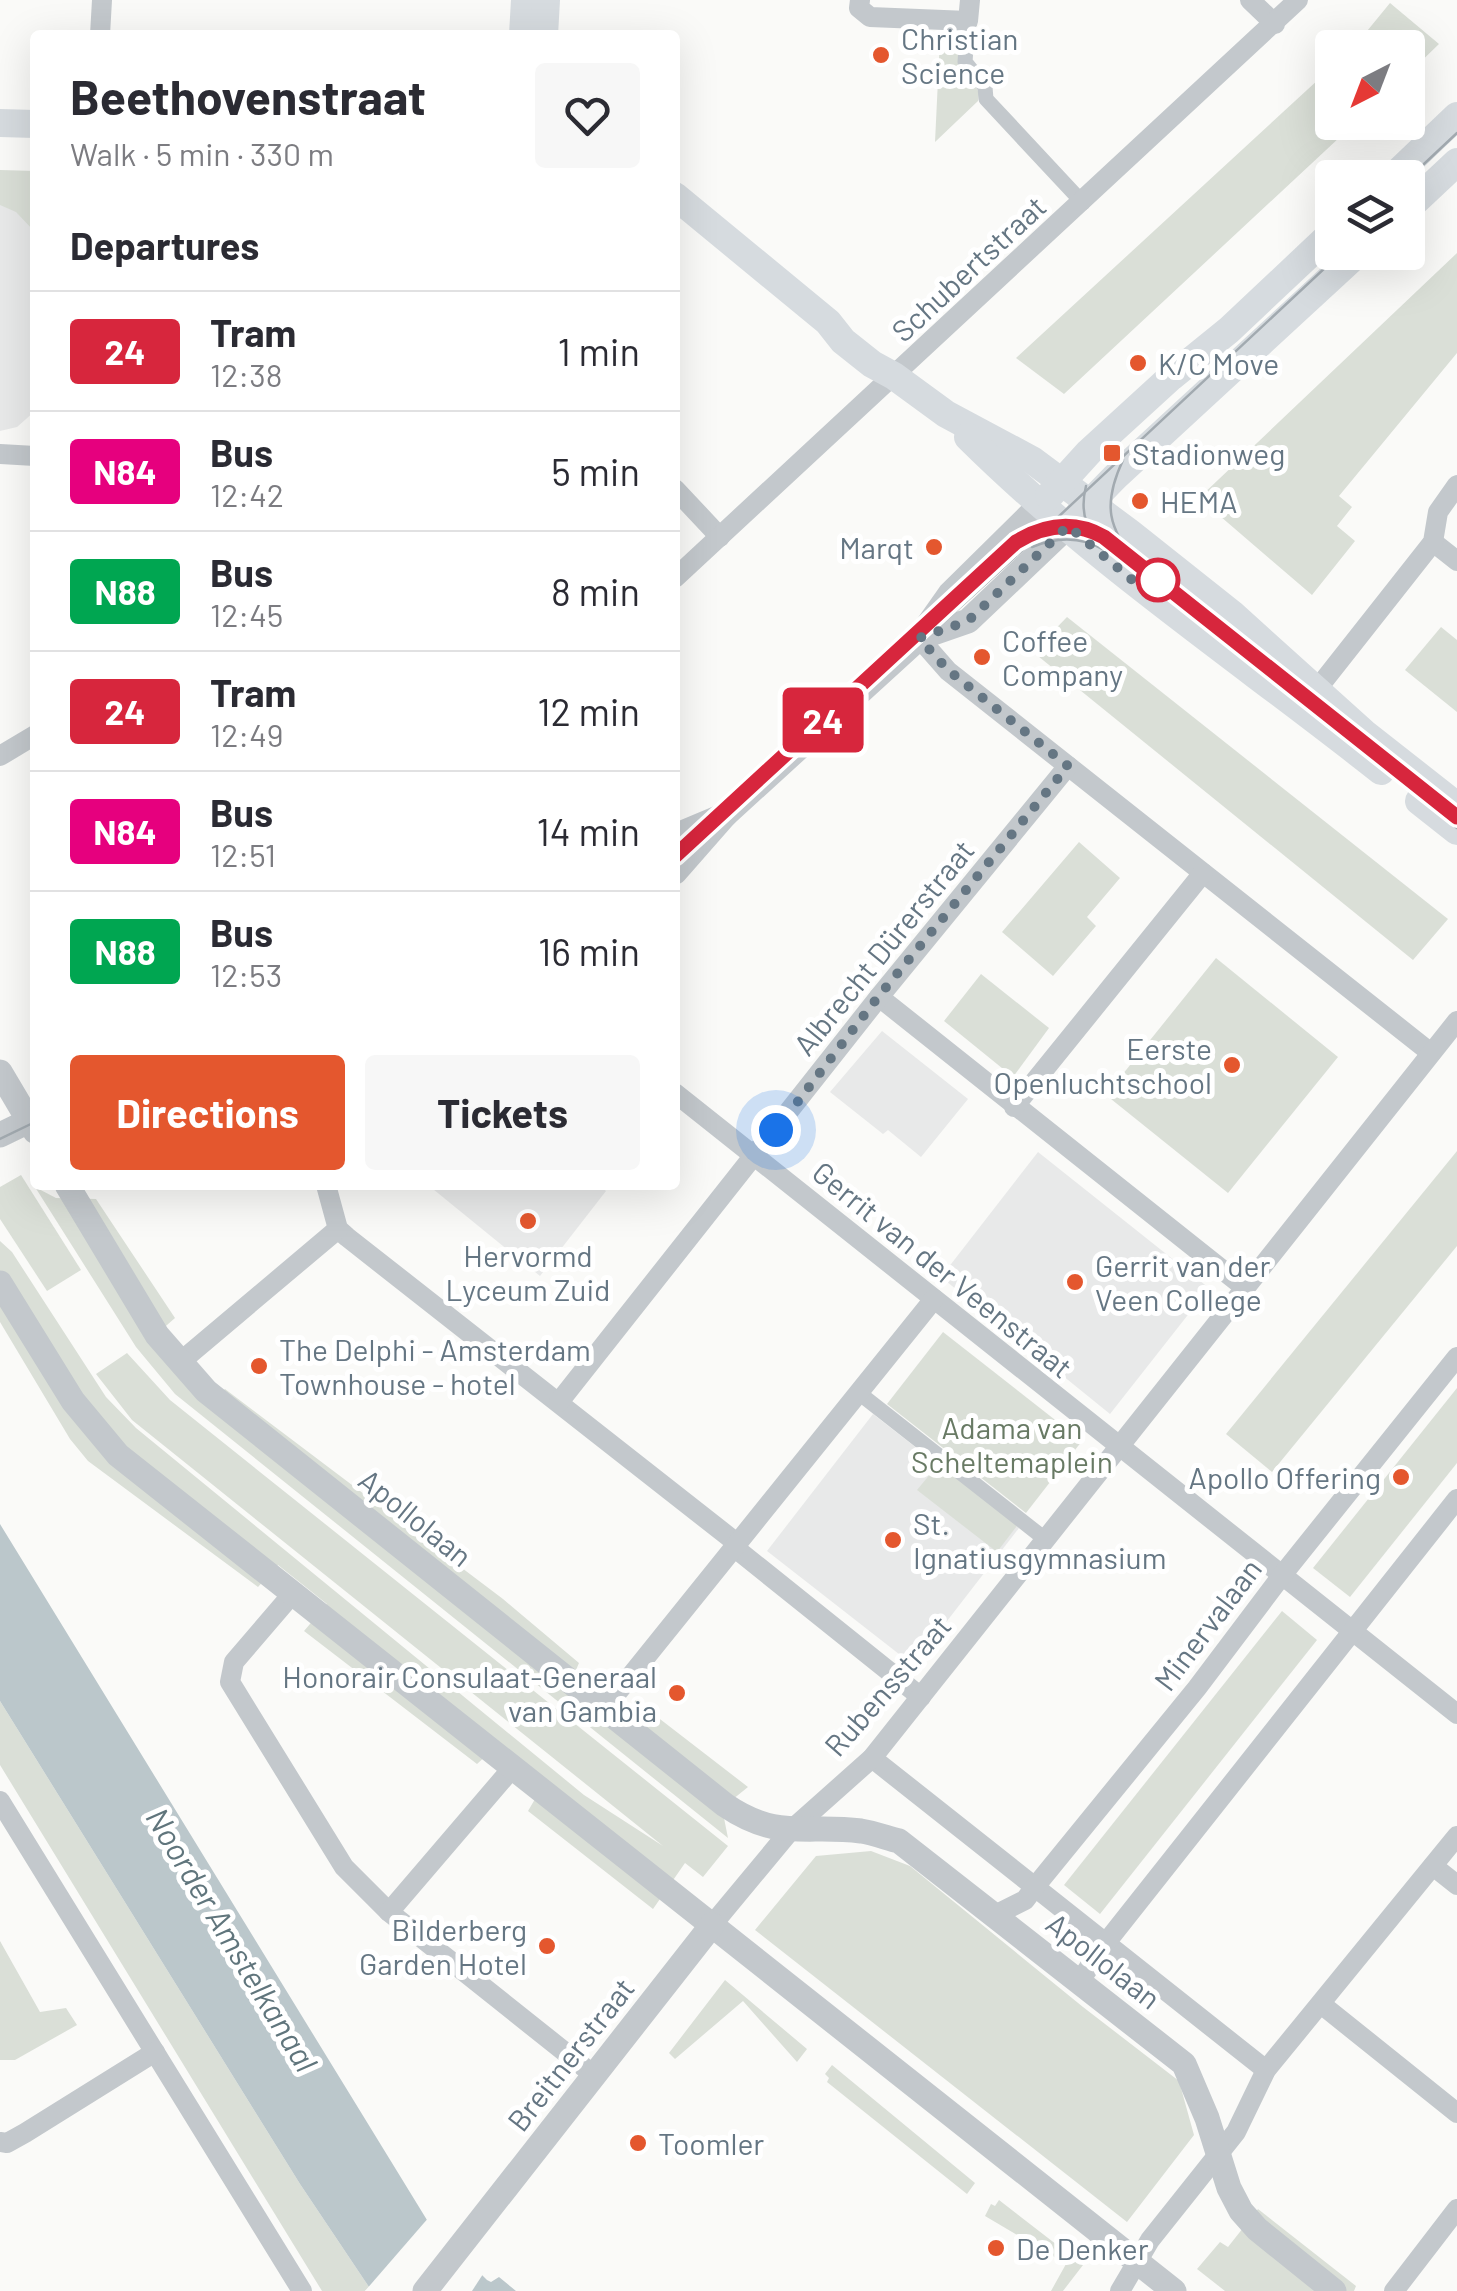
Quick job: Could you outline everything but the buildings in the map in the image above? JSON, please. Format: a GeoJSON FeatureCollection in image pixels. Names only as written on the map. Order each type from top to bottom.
{"type":"FeatureCollection","features":[{"type":"Feature","properties":{"kind":"main road"},"geometry":{"type":"LineString","coordinates":[[522,30],[525,0]]}},
{"type":"Feature","properties":{"kind":"main road"},"geometry":{"type":"LineString","coordinates":[[544,30],[546,0]]}},
{"type":"Feature","properties":{"kind":"main road"},"geometry":{"type":"LineString","coordinates":[[1411,160],[1457,116]]}},
{"type":"Feature","properties":{"kind":"main road"},"geometry":{"type":"LineString","coordinates":[[0,124],[30,124]]}},
{"type":"Feature","properties":{"kind":"main road"},"geometry":{"type":"LineString","coordinates":[[1425,192],[1457,162]]}},
{"type":"Feature","properties":{"kind":"main road"},"geometry":{"type":"LineString","coordinates":[[680,200],[828,322],[880,353],[894,376],[946,414],[1041,504],[1214,646],[1309,700],[1457,806]]}},
{"type":"Feature","properties":{"kind":"main road"},"geometry":{"type":"LineString","coordinates":[[1041,504],[1144,402],[1229,330],[1315,249]]}},
{"type":"Feature","properties":{"kind":"main road"},"geometry":{"type":"LineString","coordinates":[[1068,526],[1340,270]]}},
{"type":"Feature","properties":{"kind":"main road"},"geometry":{"type":"LineString","coordinates":[[946,414],[1032,460],[1232,614],[1309,700],[1457,831]]}},
{"type":"Feature","properties":{"kind":"street"},"geometry":{"type":"LineString","coordinates":[[100,30],[102,0]]}},
{"type":"Feature","properties":{"kind":"street"},"geometry":{"type":"LineString","coordinates":[[860,0],[860,8],[870,17],[969,11],[965,62],[986,86],[986,100],[1083,203]]}},
{"type":"Feature","properties":{"kind":"street"},"geometry":{"type":"LineString","coordinates":[[1250,0],[1275,24]]}},
{"type":"Feature","properties":{"kind":"street","name":"Schubertstraat"},"geometry":{"type":"LineString","coordinates":[[680,573],[1298,0]]}},
{"type":"Feature","properties":{"kind":"street"},"geometry":{"type":"LineString","coordinates":[[0,454],[30,456]]}},
{"type":"Feature","properties":{"kind":"street"},"geometry":{"type":"LineString","coordinates":[[1309,700],[1433,542],[1438,512],[1457,484]]}},
{"type":"Feature","properties":{"kind":"street"},"geometry":{"type":"LineString","coordinates":[[680,494],[720,537]]}},
{"type":"Feature","properties":{"kind":"street"},"geometry":{"type":"LineString","coordinates":[[680,866],[725,816],[919,638],[950,594],[1041,504]]}},
{"type":"Feature","properties":{"kind":"street"},"geometry":{"type":"LineString","coordinates":[[919,638],[968,621],[1068,526]]}},
{"type":"Feature","properties":{"kind":"street"},"geometry":{"type":"LineString","coordinates":[[1433,542],[1457,535]]}},
{"type":"Feature","properties":{"kind":"street"},"geometry":{"type":"LineString","coordinates":[[1433,542],[1457,561]]}},
{"type":"Feature","properties":{"kind":"street"},"geometry":{"type":"LineString","coordinates":[[919,638],[948,670],[1431,1053]]}},
{"type":"Feature","properties":{"kind":"street"},"geometry":{"type":"LineString","coordinates":[[0,756],[30,738]]}},
{"type":"Feature","properties":{"kind":"street","name":"Albrecht Dürerstraat"},"geometry":{"type":"LineString","coordinates":[[559,1402],[878,997],[1068,766]]}},
{"type":"Feature","properties":{"kind":"street"},"geometry":{"type":"LineString","coordinates":[[680,834],[725,816]]}},
{"type":"Feature","properties":{"kind":"street"},"geometry":{"type":"LineString","coordinates":[[1014,1107],[1203,873]]}},
{"type":"Feature","properties":{"kind":"street"},"geometry":{"type":"LineString","coordinates":[[878,997],[1244,1287]]}},
{"type":"Feature","properties":{"kind":"street","name":"Rubensstraat"},"geometry":{"type":"LineString","coordinates":[[790,1831],[872,1758],[1457,1021]]}},
{"type":"Feature","properties":{"kind":"street"},"geometry":{"type":"LineString","coordinates":[[0,1072],[30,1118]]}},
{"type":"Feature","properties":{"kind":"street","name":"Gerrit van der Veenstraat"},"geometry":{"type":"LineString","coordinates":[[680,1098],[1457,1714]]}},
{"type":"Feature","properties":{"kind":"street"},"geometry":{"type":"LineString","coordinates":[[0,1135],[30,1124]]}},
{"type":"Feature","properties":{"kind":"street","name":"Apollolaan"},"geometry":{"type":"LineString","coordinates":[[70,1190],[156,1335],[206,1392],[604,1709],[744,1818],[790,1831],[863,1831],[899,1841],[1184,2064],[1229,2188],[1247,2220],[1334,2291]]}},
{"type":"Feature","properties":{"kind":"street"},"geometry":{"type":"LineString","coordinates":[[327,1190],[338,1229],[559,1402],[921,1696]]}},
{"type":"Feature","properties":{"kind":"street"},"geometry":{"type":"LineString","coordinates":[[179,1363],[338,1229]]}},
{"type":"Feature","properties":{"kind":"street"},"geometry":{"type":"LineString","coordinates":[[0,1284],[72,1401],[118,1455],[1174,2291]]}},
{"type":"Feature","properties":{"kind":"street"},"geometry":{"type":"LineString","coordinates":[[604,1709],[934,1298]]}},
{"type":"Feature","properties":{"kind":"street","name":"Minervalaan"},"geometry":{"type":"LineString","coordinates":[[995,1916],[1025,1900],[1457,1357]]}},
{"type":"Feature","properties":{"kind":"street"},"geometry":{"type":"LineString","coordinates":[[859,1392],[1045,1539]]}},
{"type":"Feature","properties":{"kind":"street"},"geometry":{"type":"LineString","coordinates":[[1080,1982],[1105,1944],[1457,1499]]}},
{"type":"Feature","properties":{"kind":"street"},"geometry":{"type":"LineString","coordinates":[[294,1592],[234,1662],[230,1682],[344,1868],[389,1912],[595,2076]]}},
{"type":"Feature","properties":{"kind":"street","name":"Apollolaan"},"geometry":{"type":"LineString","coordinates":[[872,1758],[1266,2070]]}},
{"type":"Feature","properties":{"kind":"street"},"geometry":{"type":"LineString","coordinates":[[389,1912],[514,1766]]}},
{"type":"Feature","properties":{"kind":"street"},"geometry":{"type":"LineString","coordinates":[[0,1801],[302,2291]]}},
{"type":"Feature","properties":{"kind":"street"},"geometry":{"type":"LineString","coordinates":[[712,1925],[790,1831]]}},
{"type":"Feature","properties":{"kind":"street"},"geometry":{"type":"LineString","coordinates":[[1120,2291],[1150,2240],[1236,2132],[1266,2070],[1457,1836]]}},
{"type":"Feature","properties":{"kind":"street"},"geometry":{"type":"LineString","coordinates":[[1434,1866],[1457,1884]]}},
{"type":"Feature","properties":{"kind":"street","name":"Breitnerstraat"},"geometry":{"type":"LineString","coordinates":[[425,2291],[712,1925]]}},
{"type":"Feature","properties":{"kind":"street"},"geometry":{"type":"LineString","coordinates":[[1320,2004],[1457,2113]]}},
{"type":"Feature","properties":{"kind":"street"},"geometry":{"type":"LineString","coordinates":[[0,2142],[7,2144],[155,2052]]}},
{"type":"Feature","properties":{"kind":"street"},"geometry":{"type":"LineString","coordinates":[[1394,2291],[1457,2210]]}},
{"type":"Feature","properties":{"kind":"shaded area"},"geometry":{"type":"Polygon","coordinates":[[[0,172],[30,174],[30,415],[17,427],[0,431],[0,172]]]}},
{"type":"Feature","properties":{"kind":"shaded area"},"geometry":{"type":"Polygon","coordinates":[[[882,1031],[968,1099],[921,1157],[888,1130],[883,1134],[830,1092],[882,1031]]]}},
{"type":"Feature","properties":{"kind":"shaded area","name":"Gerrit van der Veen College"},"geometry":{"type":"Polygon","coordinates":[[[1038,1152],[1209,1288],[1110,1414],[941,1277],[1038,1152]]]}},
{"type":"Feature","properties":{"kind":"shaded area","name":"Hervormd Lyceum Zuid"},"geometry":{"type":"Polygon","coordinates":[[[434,1190],[605,1190],[540,1276],[434,1190]]]}},
{"type":"Feature","properties":{"kind":"shaded area","name":"St. Ignatiusgymnasium"},"geometry":{"type":"Polygon","coordinates":[[[873,1414],[1019,1528],[913,1665],[767,1551],[873,1414]]]}},
{"type":"Feature","properties":{"kind":"green space"},"geometry":{"type":"Polygon","coordinates":[[[1390,3],[1422,30],[1368,30],[1390,3]]]}},
{"type":"Feature","properties":{"kind":"green space"},"geometry":{"type":"Polygon","coordinates":[[[1425,32],[1439,44],[1425,58],[1425,32]]]}},
{"type":"Feature","properties":{"kind":"green space"},"geometry":{"type":"Polygon","coordinates":[[[951,33],[959,40],[960,66],[979,92],[978,101],[935,142],[940,38],[951,33]]]}},
{"type":"Feature","properties":{"kind":"green space"},"geometry":{"type":"Polygon","coordinates":[[[1315,83],[1315,140],[1337,140],[1064,394],[1016,358],[1315,83]]]}},
{"type":"Feature","properties":{"kind":"green space"},"geometry":{"type":"Polygon","coordinates":[[[0,170],[30,171],[30,227],[16,212],[0,205],[0,170]]]}},
{"type":"Feature","properties":{"kind":"green space"},"geometry":{"type":"Polygon","coordinates":[[[1457,253],[1457,353],[1339,496],[1352,507],[1337,526],[1355,541],[1312,595],[1199,498],[1457,253]]]}},
{"type":"Feature","properties":{"kind":"green space"},"geometry":{"type":"Polygon","coordinates":[[[1067,617],[1448,919],[1413,960],[1033,652],[1067,617]]]}},
{"type":"Feature","properties":{"kind":"green space"},"geometry":{"type":"Polygon","coordinates":[[[1441,627],[1457,640],[1457,712],[1405,670],[1441,627]]]}},
{"type":"Feature","properties":{"kind":"green space"},"geometry":{"type":"Polygon","coordinates":[[[1079,842],[1120,878],[1087,917],[1096,926],[1053,976],[1002,932],[1079,842]]]}},
{"type":"Feature","properties":{"kind":"green space"},"geometry":{"type":"Polygon","coordinates":[[[1216,958],[1338,1057],[1228,1193],[1106,1095],[1216,958]]]}},
{"type":"Feature","properties":{"kind":"green space"},"geometry":{"type":"Polygon","coordinates":[[[981,974],[1049,1028],[1013,1077],[944,1021],[981,974]]]}},
{"type":"Feature","properties":{"kind":"green space"},"geometry":{"type":"Polygon","coordinates":[[[1457,1151],[1457,1246],[1272,1472],[1226,1434],[1457,1151]]]}},
{"type":"Feature","properties":{"kind":"green space"},"geometry":{"type":"Polygon","coordinates":[[[21,1175],[81,1270],[47,1291],[0,1219],[0,1187],[21,1175]]]}},
{"type":"Feature","properties":{"kind":"green space"},"geometry":{"type":"Polygon","coordinates":[[[37,1190],[56,1198],[96,1199],[175,1318],[151,1339],[213,1400],[225,1389],[503,1599],[579,1663],[570,1684],[618,1720],[634,1699],[748,1787],[722,1808],[728,1838],[175,1394],[136,1347],[37,1190]]]}},
{"type":"Feature","properties":{"kind":"green space"},"geometry":{"type":"Polygon","coordinates":[[[0,1241],[12,1252],[106,1397],[136,1428],[584,1795],[663,1846],[132,1420],[96,1374],[127,1353],[170,1400],[728,1846],[703,1877],[685,1863],[653,1909],[528,1811],[545,1782],[499,1744],[477,1764],[304,1631],[327,1604],[278,1565],[258,1587],[88,1461],[70,1439],[0,1322],[0,1241]]]}},
{"type":"Feature","properties":{"kind":"green space","name":"Adama van Scheltemaplein"},"geometry":{"type":"Polygon","coordinates":[[[943,1332],[1082,1441],[1026,1513],[887,1404],[943,1332]]]}},
{"type":"Feature","properties":{"kind":"green space"},"geometry":{"type":"Polygon","coordinates":[[[1457,1388],[1457,1463],[1350,1597],[1313,1568],[1457,1388]]]}},
{"type":"Feature","properties":{"kind":"green space"},"geometry":{"type":"Polygon","coordinates":[[[941,1461],[1020,1522],[997,1552],[917,1490],[941,1461]]]}},
{"type":"Feature","properties":{"kind":"green space"},"geometry":{"type":"Polygon","coordinates":[[[1282,1611],[1317,1640],[1100,1914],[1064,1885],[1282,1611]]]}},
{"type":"Feature","properties":{"kind":"green space"},"geometry":{"type":"Polygon","coordinates":[[[0,1701],[300,2184],[369,2287],[365,2291],[322,2291],[0,1765],[0,1701]]]}},
{"type":"Feature","properties":{"kind":"green space"},"geometry":{"type":"Polygon","coordinates":[[[871,1851],[910,1866],[1179,2081],[1194,2135],[1127,2222],[755,1930],[816,1856],[871,1851]]]}},
{"type":"Feature","properties":{"kind":"green space"},"geometry":{"type":"Polygon","coordinates":[[[0,1941],[40,2012],[66,2008],[77,2025],[15,2060],[0,2060],[0,1941]]]}},
{"type":"Feature","properties":{"kind":"green space"},"geometry":{"type":"Polygon","coordinates":[[[725,1980],[807,2049],[797,2062],[743,2001],[675,2059],[669,2053],[725,1980]]]}},
{"type":"Feature","properties":{"kind":"green space"},"geometry":{"type":"Polygon","coordinates":[[[832,2065],[975,2183],[967,2194],[827,2082],[825,2074],[832,2065]]]}},
{"type":"Feature","properties":{"kind":"green space"},"geometry":{"type":"Polygon","coordinates":[[[999,2200],[1083,2265],[1063,2291],[1051,2291],[1066,2264],[985,2216],[991,2204],[995,2206],[999,2200]]]}},
{"type":"Feature","properties":{"kind":"green space"},"geometry":{"type":"Polygon","coordinates":[[[1258,2209],[1356,2286],[1354,2291],[1225,2291],[1197,2269],[1220,2242],[1228,2247],[1258,2209]]]}},
{"type":"Feature","properties":{"kind":"water","name":"Noorder Amstelkanaal"},"geometry":{"type":"Polygon","coordinates":[[[0,1524],[427,2220],[487,2280],[499,2277],[516,2291],[372,2291],[369,2287],[300,2184],[0,1701],[0,1524]]]}},
{"type":"Feature","properties":{"kind":"pier"},"geometry":{"type":"Polygon","coordinates":[[[430,2216],[485,2271],[472,2291],[365,2291],[430,2216]]]}},
{"type":"Feature","properties":{"kind":"tram line"},"geometry":{"type":"LineString","coordinates":[[1425,163],[1457,133]]}},
{"type":"Feature","properties":{"kind":"tram line"},"geometry":{"type":"LineString","coordinates":[[680,862],[1323,270]]}},
{"type":"Feature","properties":{"kind":"tram line"},"geometry":{"type":"LineString","coordinates":[[1123,460],[1112,490],[1111,516],[1120,539],[1138,565]]}},
{"type":"Feature","properties":{"kind":"tram line"},"geometry":{"type":"LineString","coordinates":[[1086,486],[1086,522],[1108,552],[1457,828]]}},
{"type":"Feature","properties":{"kind":"tram line","name":"24"},"geometry":{"type":"LineString","coordinates":[[680,851],[1016,542],[1057,526],[1076,527],[1104,537],[1457,817]]}},
{"type":"Feature","properties":{"kind":"tram line"},"geometry":{"type":"LineString","coordinates":[[1032,547],[1068,540],[1104,550]]}},
{"type":"Feature","properties":{"kind":"tram line"},"geometry":{"type":"LineString","coordinates":[[0,1139],[30,1124]]}},
{"type":"Feature","properties":{"kind":"place","name":"Christian Science"},"geometry":{"type":"Point","coordinates":[881,55]}},
{"type":"Feature","properties":{"kind":"place","name":"K/C Move"},"geometry":{"type":"Point","coordinates":[1138,363]}},
{"type":"Feature","properties":{"kind":"place","name":"Stadionweg"},"geometry":{"type":"Point","coordinates":[1112,453]}},
{"type":"Feature","properties":{"kind":"place","name":"HEMA"},"geometry":{"type":"Point","coordinates":[1140,501]}},
{"type":"Feature","properties":{"kind":"place","name":"Marqt"},"geometry":{"type":"Point","coordinates":[934,547]}},
{"type":"Feature","properties":{"kind":"place","name":"Coffee Company"},"geometry":{"type":"Point","coordinates":[982,657]}},
{"type":"Feature","properties":{"kind":"place","name":"Eerste Openluchtschool"},"geometry":{"type":"Point","coordinates":[1232,1065]}},
{"type":"Feature","properties":{"kind":"place","name":"Hervormd Lyceum Zuid"},"geometry":{"type":"Point","coordinates":[528,1221]}},
{"type":"Feature","properties":{"kind":"place","name":"Gerrit van der Veen College"},"geometry":{"type":"Point","coordinates":[1075,1282]}},
{"type":"Feature","properties":{"kind":"place","name":"The Delphi - Amsterdam Townhouse - hotel"},"geometry":{"type":"Point","coordinates":[259,1366]}},
{"type":"Feature","properties":{"kind":"place","name":"Apollo Offering"},"geometry":{"type":"Point","coordinates":[1401,1477]}},
{"type":"Feature","properties":{"kind":"place","name":"St. Ignatiusgymnasium"},"geometry":{"type":"Point","coordinates":[893,1540]}},
{"type":"Feature","properties":{"kind":"place","name":"Honorair Consulaat-Generaal van Gambia"},"geometry":{"type":"Point","coordinates":[677,1693]}},
{"type":"Feature","properties":{"kind":"place","name":"Bilderberg Garden Hotel"},"geometry":{"type":"Point","coordinates":[547,1946]}},
{"type":"Feature","properties":{"kind":"place","name":"Toomler"},"geometry":{"type":"Point","coordinates":[638,2143]}},
{"type":"Feature","properties":{"kind":"place","name":"De Denker"},"geometry":{"type":"Point","coordinates":[996,2248]}},
{"type":"Feature","properties":{"kind":"route"},"geometry":{"type":"LineString","coordinates":[[776,1130],[878,997],[1068,766],[948,670],[919,638],[968,621],[1068,526],[1149,594],[1158,580]]}}]}
